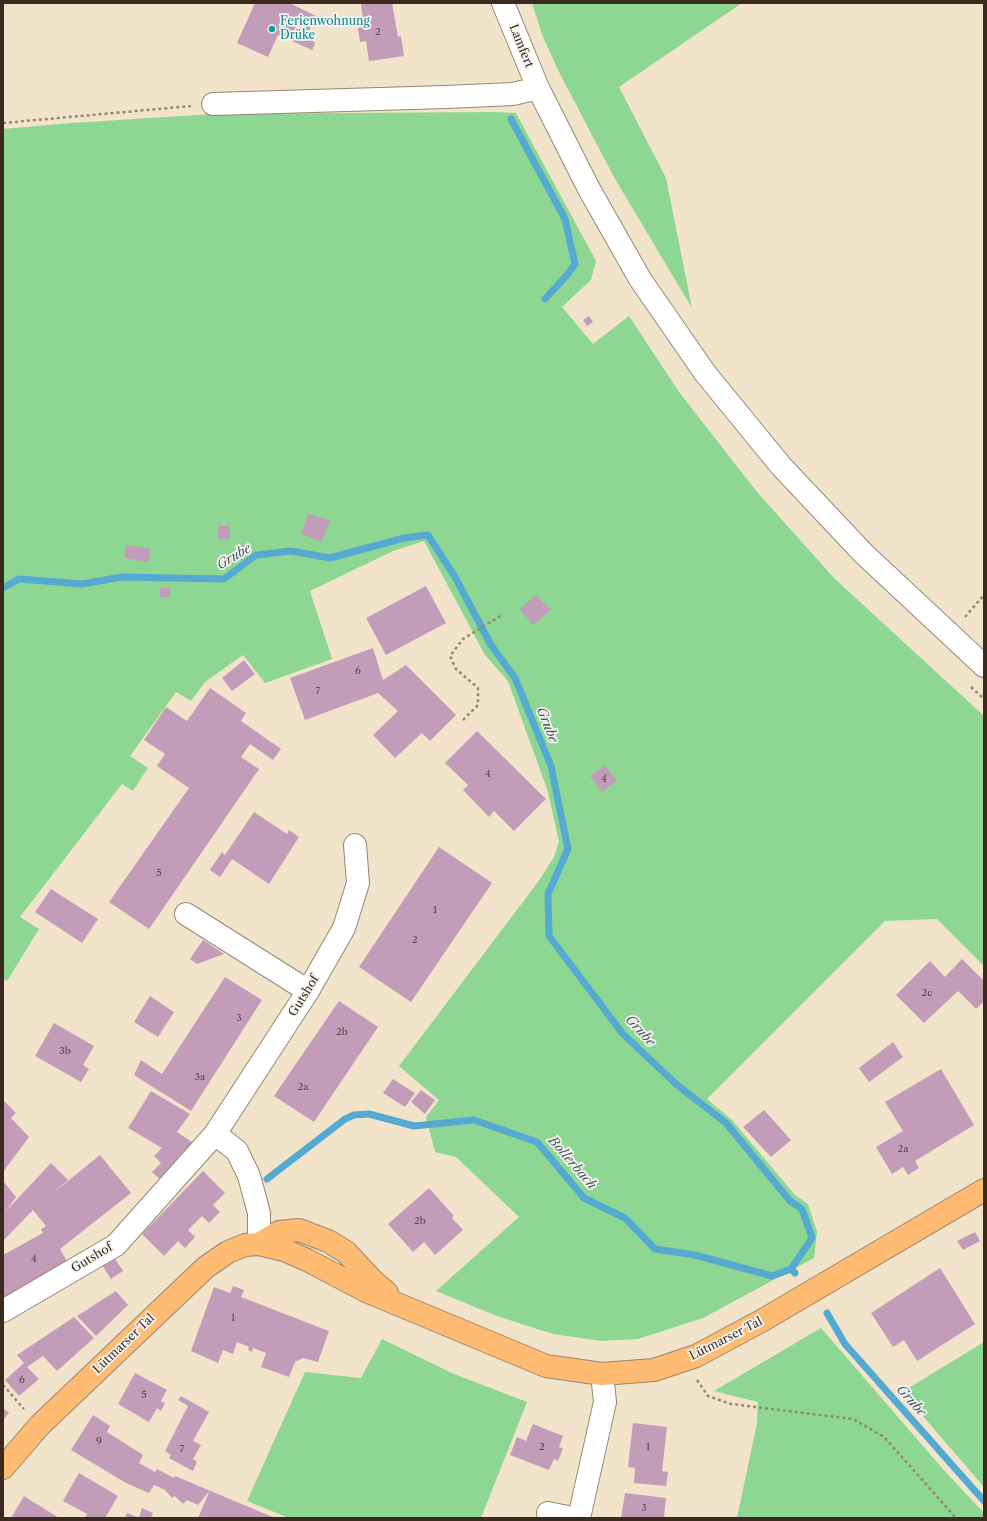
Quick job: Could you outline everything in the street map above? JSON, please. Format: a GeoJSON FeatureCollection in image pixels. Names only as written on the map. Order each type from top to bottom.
{"type":"FeatureCollection","features":[{"type":"Feature","properties":{"kind":"main road","name":"Lütmarser Tal"},"geometry":{"type":"LineString","coordinates":[[3,1468],[40,1425],[206,1267],[228,1252],[245,1245],[259,1244],[279,1232],[299,1230],[328,1241],[346,1252],[374,1282],[400,1304],[456,1329],[546,1366],[602,1374],[654,1370],[696,1356],[763,1320],[984,1190]]}},
{"type":"Feature","properties":{"kind":"street","name":"Lamfert"},"geometry":{"type":"LineString","coordinates":[[504,3],[538,88],[589,190],[640,279],[705,373],[786,472],[864,554],[984,666]]}},
{"type":"Feature","properties":{"kind":"street"},"geometry":{"type":"LineString","coordinates":[[213,104],[514,94],[538,88]]}},
{"type":"Feature","properties":{"kind":"street","name":"Gutshof"},"geometry":{"type":"LineString","coordinates":[[3,1311],[116,1245],[214,1134],[308,991],[344,928],[358,883],[355,845]]}},
{"type":"Feature","properties":{"kind":"street"},"geometry":{"type":"LineString","coordinates":[[186,914],[308,991]]}},
{"type":"Feature","properties":{"kind":"street"},"geometry":{"type":"LineString","coordinates":[[214,1134],[237,1151],[249,1176],[259,1213],[259,1244]]}},
{"type":"Feature","properties":{"kind":"street"},"geometry":{"type":"LineString","coordinates":[[579,1518],[605,1402],[602,1374]]}},
{"type":"Feature","properties":{"kind":"street"},"geometry":{"type":"LineString","coordinates":[[548,1513],[572,1518]]}},
{"type":"Feature","properties":{"kind":"path"},"geometry":{"type":"LineString","coordinates":[[3,123],[213,104]]}},
{"type":"Feature","properties":{"kind":"path"},"geometry":{"type":"LineString","coordinates":[[463,720],[478,705],[478,688],[456,668],[450,656],[463,639],[502,615]]}},
{"type":"Feature","properties":{"kind":"path"},"geometry":{"type":"LineString","coordinates":[[684,1360],[708,1396],[731,1404],[853,1419],[884,1437],[956,1518]]}},
{"type":"Feature","properties":{"kind":"path"},"geometry":{"type":"LineString","coordinates":[[3,1385],[13,1399],[40,1425]]}},
{"type":"Feature","properties":{"kind":"green space"},"geometry":{"type":"Polygon","coordinates":[[[532,3],[742,3],[619,87],[666,178],[692,308],[615,179],[560,74],[543,37],[532,3]]]}},
{"type":"Feature","properties":{"kind":"green space"},"geometry":{"type":"Polygon","coordinates":[[[516,113],[596,261],[591,280],[562,307],[593,344],[629,316],[679,392],[757,492],[835,579],[984,716],[984,966],[937,919],[885,921],[707,1099],[732,1120],[795,1195],[808,1204],[817,1232],[814,1258],[703,1318],[638,1339],[601,1341],[553,1334],[497,1316],[436,1291],[519,1217],[456,1157],[435,1152],[426,1117],[439,1100],[399,1066],[538,882],[554,857],[559,842],[548,792],[508,681],[485,655],[424,541],[393,551],[310,591],[332,659],[265,683],[243,655],[205,682],[191,701],[176,692],[130,756],[148,768],[133,791],[122,784],[20,917],[39,929],[7,981],[3,979],[3,129],[214,114],[516,113]]]}},
{"type":"Feature","properties":{"kind":"green space"},"geometry":{"type":"Polygon","coordinates":[[[821,1328],[942,1468],[984,1513],[984,1518],[737,1518],[757,1423],[758,1402],[714,1391],[821,1328]]]}},
{"type":"Feature","properties":{"kind":"green space"},"geometry":{"type":"Polygon","coordinates":[[[382,1339],[454,1374],[527,1402],[481,1518],[289,1518],[247,1501],[305,1372],[361,1378],[382,1339]]]}},
{"type":"Feature","properties":{"kind":"green space"},"geometry":{"type":"Polygon","coordinates":[[[984,1342],[984,1487],[902,1392],[984,1342]]]}},
{"type":"Feature","properties":{"kind":"building","name":"Ferienwohnung Drüke"},"geometry":{"type":"Polygon","coordinates":[[[255,3],[289,3],[316,16],[309,31],[315,44],[312,50],[278,35],[268,57],[237,43],[255,3]]]}},
{"type":"Feature","properties":{"kind":"building"},"geometry":{"type":"Polygon","coordinates":[[[392,3],[398,37],[401,36],[404,56],[369,61],[366,41],[360,42],[358,28],[364,27],[361,4],[392,3]]]}},
{"type":"Feature","properties":{"kind":"building"},"geometry":{"type":"Polygon","coordinates":[[[589,316],[593,322],[587,326],[583,320],[589,316]]]}},
{"type":"Feature","properties":{"kind":"building"},"geometry":{"type":"Polygon","coordinates":[[[308,514],[330,520],[322,542],[301,534],[308,514]]]}},
{"type":"Feature","properties":{"kind":"building"},"geometry":{"type":"Polygon","coordinates":[[[218,526],[230,526],[230,539],[218,539],[218,526]]]}},
{"type":"Feature","properties":{"kind":"building"},"geometry":{"type":"Polygon","coordinates":[[[126,545],[151,549],[149,562],[124,558],[126,545]]]}},
{"type":"Feature","properties":{"kind":"building"},"geometry":{"type":"Polygon","coordinates":[[[426,586],[446,623],[386,655],[366,618],[426,586]]]}},
{"type":"Feature","properties":{"kind":"building"},"geometry":{"type":"Polygon","coordinates":[[[160,588],[170,588],[170,597],[160,597],[160,588]]]}},
{"type":"Feature","properties":{"kind":"building"},"geometry":{"type":"Polygon","coordinates":[[[536,595],[551,610],[533,625],[520,609],[536,595]]]}},
{"type":"Feature","properties":{"kind":"building"},"geometry":{"type":"Polygon","coordinates":[[[373,648],[383,680],[406,665],[456,715],[430,741],[422,733],[395,758],[373,735],[398,711],[378,693],[305,720],[290,678],[373,648]]]}},
{"type":"Feature","properties":{"kind":"building"},"geometry":{"type":"Polygon","coordinates":[[[244,660],[255,674],[232,691],[222,678],[244,660]]]}},
{"type":"Feature","properties":{"kind":"building"},"geometry":{"type":"Polygon","coordinates":[[[210,688],[246,713],[241,721],[281,749],[273,760],[250,744],[241,757],[259,769],[149,929],[109,902],[189,788],[157,766],[165,754],[144,740],[166,707],[187,721],[210,688]]]}},
{"type":"Feature","properties":{"kind":"building"},"geometry":{"type":"Polygon","coordinates":[[[477,731],[546,799],[514,831],[494,811],[489,817],[463,790],[468,785],[445,763],[477,731]]]}},
{"type":"Feature","properties":{"kind":"building"},"geometry":{"type":"Polygon","coordinates":[[[605,765],[617,781],[602,792],[590,776],[605,765]]]}},
{"type":"Feature","properties":{"kind":"building"},"geometry":{"type":"Polygon","coordinates":[[[254,812],[287,834],[289,830],[299,837],[269,884],[232,859],[220,877],[210,870],[222,852],[225,855],[254,812]]]}},
{"type":"Feature","properties":{"kind":"building"},"geometry":{"type":"Polygon","coordinates":[[[439,847],[492,883],[411,1002],[359,967],[439,847]]]}},
{"type":"Feature","properties":{"kind":"building"},"geometry":{"type":"Polygon","coordinates":[[[51,889],[98,919],[82,943],[35,912],[51,889]]]}},
{"type":"Feature","properties":{"kind":"building"},"geometry":{"type":"Polygon","coordinates":[[[203,940],[224,954],[197,964],[190,959],[203,940]]]}},
{"type":"Feature","properties":{"kind":"building"},"geometry":{"type":"Polygon","coordinates":[[[962,959],[984,981],[984,1001],[976,1009],[958,991],[924,1023],[896,995],[930,961],[945,977],[962,959]]]}},
{"type":"Feature","properties":{"kind":"building"},"geometry":{"type":"Polygon","coordinates":[[[225,977],[262,1000],[191,1111],[134,1075],[141,1060],[162,1074],[225,977]]]}},
{"type":"Feature","properties":{"kind":"building"},"geometry":{"type":"Polygon","coordinates":[[[150,996],[174,1012],[158,1037],[134,1022],[150,996]]]}},
{"type":"Feature","properties":{"kind":"building"},"geometry":{"type":"Polygon","coordinates":[[[339,1001],[378,1027],[314,1122],[274,1096],[339,1001]]]}},
{"type":"Feature","properties":{"kind":"building"},"geometry":{"type":"Polygon","coordinates":[[[54,1023],[94,1046],[83,1065],[89,1069],[81,1082],[35,1056],[54,1023]]]}},
{"type":"Feature","properties":{"kind":"building"},"geometry":{"type":"Polygon","coordinates":[[[893,1042],[903,1057],[869,1082],[859,1068],[893,1042]]]}},
{"type":"Feature","properties":{"kind":"building"},"geometry":{"type":"Polygon","coordinates":[[[941,1069],[974,1125],[915,1161],[919,1168],[908,1175],[903,1167],[892,1174],[876,1147],[903,1131],[885,1102],[941,1069]]]}},
{"type":"Feature","properties":{"kind":"building"},"geometry":{"type":"Polygon","coordinates":[[[393,1079],[415,1093],[405,1107],[383,1093],[393,1079]]]}},
{"type":"Feature","properties":{"kind":"building"},"geometry":{"type":"Polygon","coordinates":[[[421,1090],[435,1100],[425,1114],[411,1102],[421,1090]]]}},
{"type":"Feature","properties":{"kind":"building"},"geometry":{"type":"Polygon","coordinates":[[[151,1091],[190,1114],[177,1132],[192,1142],[180,1159],[161,1180],[152,1172],[161,1163],[154,1156],[162,1148],[128,1128],[151,1091]]]}},
{"type":"Feature","properties":{"kind":"building"},"geometry":{"type":"Polygon","coordinates":[[[3,1100],[16,1113],[11,1118],[29,1137],[3,1172],[3,1100]]]}},
{"type":"Feature","properties":{"kind":"building"},"geometry":{"type":"Polygon","coordinates":[[[764,1110],[791,1140],[771,1157],[743,1127],[764,1110]]]}},
{"type":"Feature","properties":{"kind":"building"},"geometry":{"type":"Polygon","coordinates":[[[100,1155],[131,1193],[60,1249],[68,1263],[3,1299],[3,1255],[43,1233],[41,1229],[46,1226],[33,1210],[3,1241],[4,1182],[16,1197],[6,1211],[51,1163],[68,1180],[52,1194],[100,1155]]]}},
{"type":"Feature","properties":{"kind":"building"},"geometry":{"type":"Polygon","coordinates":[[[203,1171],[225,1193],[213,1205],[220,1212],[209,1223],[202,1216],[188,1230],[195,1237],[185,1248],[178,1241],[164,1256],[142,1234],[203,1171]]]}},
{"type":"Feature","properties":{"kind":"building"},"geometry":{"type":"Polygon","coordinates":[[[429,1188],[454,1216],[452,1218],[463,1230],[435,1255],[424,1242],[413,1252],[388,1224],[429,1188]]]}},
{"type":"Feature","properties":{"kind":"building"},"geometry":{"type":"Polygon","coordinates":[[[975,1232],[980,1241],[963,1250],[957,1241],[975,1232]]]}},
{"type":"Feature","properties":{"kind":"building"},"geometry":{"type":"Polygon","coordinates":[[[114,1257],[123,1271],[111,1279],[102,1265],[114,1257]]]}},
{"type":"Feature","properties":{"kind":"building"},"geometry":{"type":"Polygon","coordinates":[[[940,1268],[975,1324],[917,1361],[904,1340],[893,1347],[871,1313],[940,1268]]]}},
{"type":"Feature","properties":{"kind":"building"},"geometry":{"type":"Polygon","coordinates":[[[233,1286],[244,1290],[241,1297],[329,1331],[318,1362],[303,1358],[295,1362],[289,1377],[261,1367],[266,1353],[253,1348],[252,1352],[248,1350],[249,1347],[237,1342],[233,1354],[223,1350],[218,1363],[191,1351],[214,1287],[230,1293],[233,1286]]]}},
{"type":"Feature","properties":{"kind":"building"},"geometry":{"type":"Polygon","coordinates":[[[116,1291],[128,1305],[96,1336],[77,1316],[116,1291]]]}},
{"type":"Feature","properties":{"kind":"building"},"geometry":{"type":"Polygon","coordinates":[[[74,1317],[94,1338],[57,1371],[43,1356],[27,1367],[39,1379],[19,1396],[5,1380],[24,1363],[17,1355],[74,1317]]]}},
{"type":"Feature","properties":{"kind":"building"},"geometry":{"type":"Polygon","coordinates":[[[135,1373],[167,1390],[161,1401],[165,1403],[161,1411],[157,1408],[149,1422],[118,1404],[135,1373]]]}},
{"type":"Feature","properties":{"kind":"building"},"geometry":{"type":"Polygon","coordinates":[[[181,1396],[209,1412],[193,1441],[201,1445],[193,1459],[197,1462],[193,1471],[169,1458],[171,1455],[165,1451],[188,1406],[178,1400],[181,1396]]]}},
{"type":"Feature","properties":{"kind":"building"},"geometry":{"type":"Polygon","coordinates":[[[3,1408],[9,1413],[3,1420],[3,1408]]]}},
{"type":"Feature","properties":{"kind":"building"},"geometry":{"type":"Polygon","coordinates":[[[93,1415],[110,1426],[107,1432],[143,1455],[139,1463],[155,1472],[157,1469],[174,1478],[175,1476],[210,1491],[198,1505],[187,1500],[183,1504],[175,1496],[172,1498],[165,1490],[154,1485],[149,1493],[126,1483],[71,1450],[93,1415]]]}},
{"type":"Feature","properties":{"kind":"building"},"geometry":{"type":"Polygon","coordinates":[[[633,1423],[667,1427],[662,1471],[668,1472],[666,1486],[634,1483],[635,1468],[628,1467],[633,1423]]]}},
{"type":"Feature","properties":{"kind":"building"},"geometry":{"type":"Polygon","coordinates":[[[533,1424],[563,1436],[559,1447],[563,1448],[558,1461],[554,1459],[549,1470],[510,1455],[517,1437],[526,1441],[533,1424]]]}},
{"type":"Feature","properties":{"kind":"building"},"geometry":{"type":"Polygon","coordinates":[[[79,1473],[118,1496],[105,1518],[85,1518],[87,1514],[63,1501],[79,1473]]]}},
{"type":"Feature","properties":{"kind":"building"},"geometry":{"type":"Polygon","coordinates":[[[210,1491],[275,1518],[198,1518],[210,1491]]]}},
{"type":"Feature","properties":{"kind":"building"},"geometry":{"type":"Polygon","coordinates":[[[625,1493],[666,1498],[664,1517],[621,1518],[625,1493]]]}},
{"type":"Feature","properties":{"kind":"building"},"geometry":{"type":"Polygon","coordinates":[[[24,1496],[59,1518],[11,1518],[24,1496]]]}},
{"type":"Feature","properties":{"kind":"building"},"geometry":{"type":"Polygon","coordinates":[[[142,1508],[153,1513],[151,1518],[139,1518],[142,1508]]]}},
{"type":"Feature","properties":{"kind":"building"},"geometry":{"type":"Polygon","coordinates":[[[127,1513],[139,1518],[125,1518],[127,1513]]]}},
{"type":"Feature","properties":{"kind":"waterway"},"geometry":{"type":"LineString","coordinates":[[511,119],[565,219],[575,264],[545,299]]}},
{"type":"Feature","properties":{"kind":"waterway","name":"Grube"},"geometry":{"type":"LineString","coordinates":[[3,588],[19,579],[82,584],[122,577],[224,579],[256,555],[291,551],[330,558],[404,538],[428,535],[455,577],[491,645],[515,678],[551,766],[568,849],[548,894],[549,936],[623,1034],[676,1084],[726,1123],[790,1201],[802,1209],[812,1238],[791,1269],[795,1273]]}},
{"type":"Feature","properties":{"kind":"waterway","name":"Bollerbach"},"geometry":{"type":"LineString","coordinates":[[267,1179],[345,1119],[354,1115],[369,1114],[414,1126],[474,1120],[537,1142],[584,1198],[625,1218],[655,1249],[695,1255],[772,1276],[791,1269]]}},
{"type":"Feature","properties":{"kind":"waterway","name":"Grube"},"geometry":{"type":"LineString","coordinates":[[827,1313],[845,1344],[984,1501]]}},
{"type":"Feature","properties":{"kind":"place","name":"Ferienwohnung Drüke"},"geometry":{"type":"Point","coordinates":[272,29]}}]}
